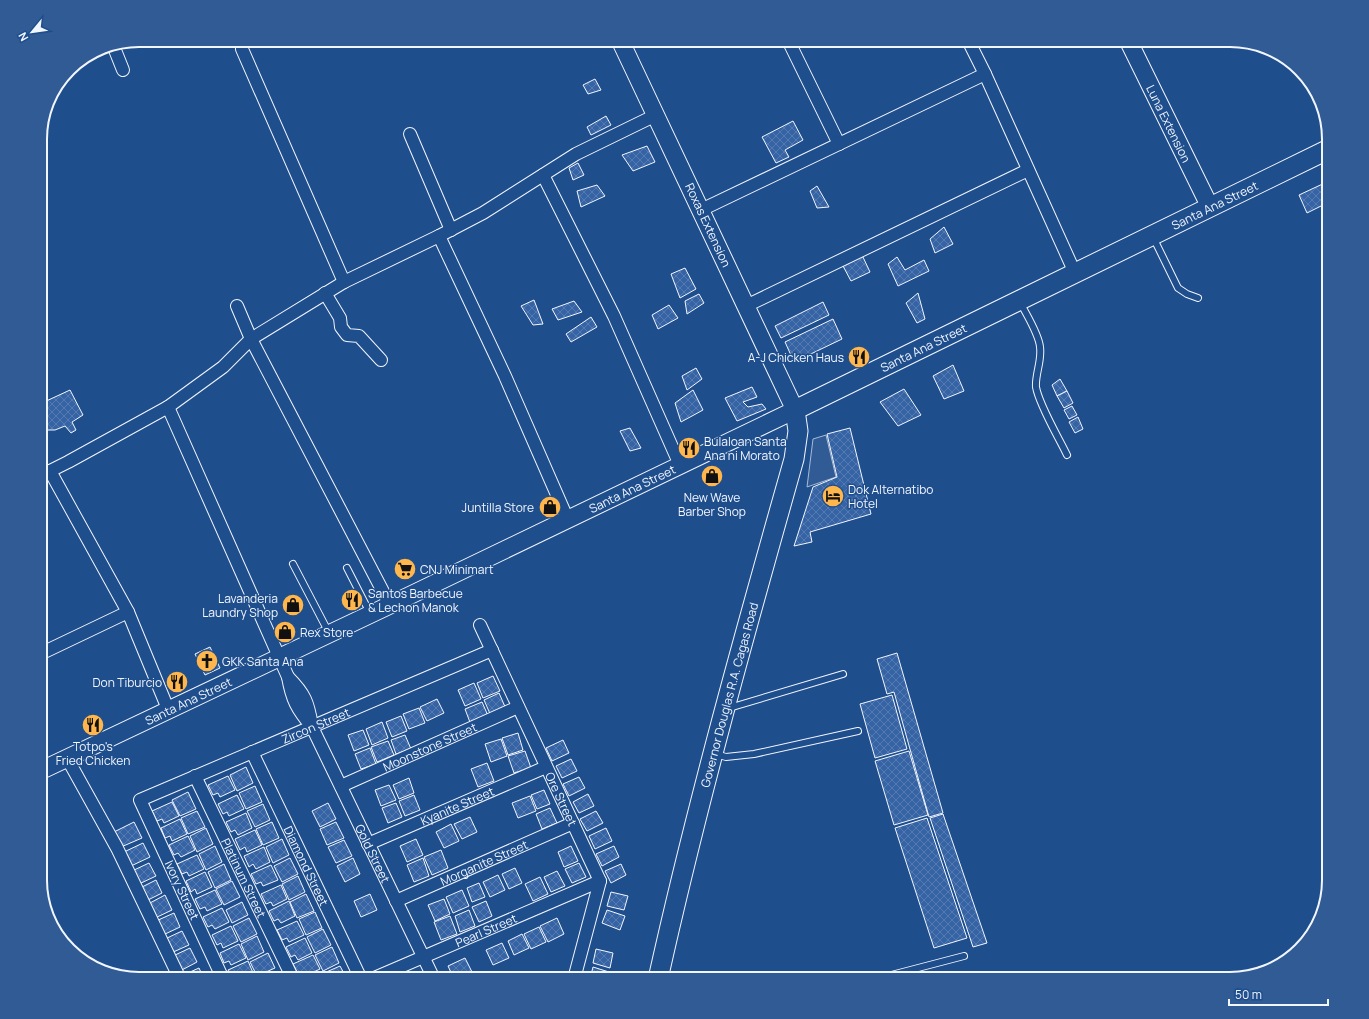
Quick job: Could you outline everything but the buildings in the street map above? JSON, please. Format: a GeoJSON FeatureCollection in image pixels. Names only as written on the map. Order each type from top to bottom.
{"type":"FeatureCollection","features":[{"type":"Feature","properties":{"kind":"main road","name":"Roxas Extension"},"geometry":{"type":"LineString","coordinates":[[623,47],[795,410]]}},
{"type":"Feature","properties":{"kind":"main road","name":"Luna Extension"},"geometry":{"type":"LineString","coordinates":[[1131,47],[1210,207]]}},
{"type":"Feature","properties":{"kind":"main road","name":"Santa Ana Street"},"geometry":{"type":"LineString","coordinates":[[47,768],[568,520],[1322,151]]}},
{"type":"Feature","properties":{"kind":"main road","name":"Governor Douglas R.A. Cagas Road"},"geometry":{"type":"LineString","coordinates":[[660,972],[678,889],[712,754],[794,459],[798,432],[795,410]]}},
{"type":"Feature","properties":{"kind":"street"},"geometry":{"type":"LineString","coordinates":[[791,47],[839,144]]}},
{"type":"Feature","properties":{"kind":"street"},"geometry":{"type":"LineString","coordinates":[[972,47],[1075,273]]}},
{"type":"Feature","properties":{"kind":"street"},"geometry":{"type":"LineString","coordinates":[[242,49],[344,282]]}},
{"type":"Feature","properties":{"kind":"street"},"geometry":{"type":"LineString","coordinates":[[115,50],[123,70]]}},
{"type":"Feature","properties":{"kind":"street"},"geometry":{"type":"LineString","coordinates":[[701,210],[985,74]]}},
{"type":"Feature","properties":{"kind":"street"},"geometry":{"type":"LineString","coordinates":[[47,472],[168,407],[223,367],[251,339],[325,293],[344,282],[483,213],[576,154],[656,115]]}},
{"type":"Feature","properties":{"kind":"street"},"geometry":{"type":"LineString","coordinates":[[410,134],[451,230]]}},
{"type":"Feature","properties":{"kind":"street"},"geometry":{"type":"LineString","coordinates":[[746,306],[1028,170]]}},
{"type":"Feature","properties":{"kind":"street"},"geometry":{"type":"LineString","coordinates":[[543,175],[614,316],[680,465]]}},
{"type":"Feature","properties":{"kind":"street"},"geometry":{"type":"LineString","coordinates":[[439,236],[511,390],[568,520]]}},
{"type":"Feature","properties":{"kind":"street"},"geometry":{"type":"LineString","coordinates":[[325,293],[340,318],[341,328],[347,335],[359,336],[381,360]]}},
{"type":"Feature","properties":{"kind":"street"},"geometry":{"type":"LineString","coordinates":[[237,306],[251,339],[390,605]]}},
{"type":"Feature","properties":{"kind":"street","name":"Gold Street"},"geometry":{"type":"LineString","coordinates":[[168,407],[288,677],[301,690],[309,706],[312,727],[430,972]]}},
{"type":"Feature","properties":{"kind":"street"},"geometry":{"type":"LineString","coordinates":[[47,476],[128,612],[168,709]]}},
{"type":"Feature","properties":{"kind":"street"},"geometry":{"type":"LineString","coordinates":[[47,651],[128,612]]}},
{"type":"Feature","properties":{"kind":"street","name":"Ore Street"},"geometry":{"type":"LineString","coordinates":[[480,625],[600,881]]}},
{"type":"Feature","properties":{"kind":"street","name":"Zircon Street"},"geometry":{"type":"LineString","coordinates":[[140,800],[492,650]]}},
{"type":"Feature","properties":{"kind":"street","name":"Moonstone Street"},"geometry":{"type":"LineString","coordinates":[[341,786],[518,707]]}},
{"type":"Feature","properties":{"kind":"street","name":"Diamond Street"},"geometry":{"type":"LineString","coordinates":[[252,752],[358,972]]}},
{"type":"Feature","properties":{"kind":"street"},"geometry":{"type":"LineString","coordinates":[[67,758],[117,848],[177,972]]}},
{"type":"Feature","properties":{"kind":"street","name":"Kyanite Street"},"geometry":{"type":"LineString","coordinates":[[368,844],[546,767]]}},
{"type":"Feature","properties":{"kind":"street","name":"Platinum Street"},"geometry":{"type":"LineString","coordinates":[[195,776],[290,972]]}},
{"type":"Feature","properties":{"kind":"street","name":"Ivory Street"},"geometry":{"type":"LineString","coordinates":[[140,800],[220,972]]}},
{"type":"Feature","properties":{"kind":"street","name":"Morganite Street"},"geometry":{"type":"LineString","coordinates":[[396,901],[572,823]]}},
{"type":"Feature","properties":{"kind":"street"},"geometry":{"type":"LineString","coordinates":[[576,972],[600,881]]}},
{"type":"Feature","properties":{"kind":"street","name":"Pearl Street"},"geometry":{"type":"LineString","coordinates":[[388,972],[600,881]]}},
{"type":"Feature","properties":{"kind":"lane"},"geometry":{"type":"LineString","coordinates":[[1152,235],[1178,288],[1187,294],[1198,298]]}},
{"type":"Feature","properties":{"kind":"lane"},"geometry":{"type":"LineString","coordinates":[[1019,300],[1033,328],[1040,347],[1036,375],[1036,388],[1041,402],[1067,455]]}},
{"type":"Feature","properties":{"kind":"lane"},"geometry":{"type":"LineString","coordinates":[[293,564],[330,633]]}},
{"type":"Feature","properties":{"kind":"lane"},"geometry":{"type":"LineString","coordinates":[[347,568],[371,614]]}},
{"type":"Feature","properties":{"kind":"lane"},"geometry":{"type":"LineString","coordinates":[[724,709],[843,674]]}},
{"type":"Feature","properties":{"kind":"lane"},"geometry":{"type":"LineString","coordinates":[[712,754],[726,757],[754,754],[858,731]]}},
{"type":"Feature","properties":{"kind":"lane"},"geometry":{"type":"LineString","coordinates":[[903,972],[964,956]]}},
{"type":"Feature","properties":{"kind":"shaded area"},"geometry":{"type":"Polygon","coordinates":[[[826,435],[836,477],[807,487],[813,439],[826,435]]]}},
{"type":"Feature","properties":{"kind":"place","name":"A-J Chicken Haus"},"geometry":{"type":"Point","coordinates":[859,357]}},
{"type":"Feature","properties":{"kind":"place","name":"Bulaloan Santa Ana ni Morato"},"geometry":{"type":"Point","coordinates":[689,448]}},
{"type":"Feature","properties":{"kind":"place","name":"New Wave Barber Shop"},"geometry":{"type":"Point","coordinates":[712,476]}},
{"type":"Feature","properties":{"kind":"place","name":"Dok Alternatibo Hotel"},"geometry":{"type":"Point","coordinates":[833,496]}},
{"type":"Feature","properties":{"kind":"place","name":"Juntilla Store"},"geometry":{"type":"Point","coordinates":[550,507]}},
{"type":"Feature","properties":{"kind":"place","name":"CNJ Minimart"},"geometry":{"type":"Point","coordinates":[405,569]}},
{"type":"Feature","properties":{"kind":"place","name":"Santos Barbecue & Lechon Manok"},"geometry":{"type":"Point","coordinates":[352,600]}},
{"type":"Feature","properties":{"kind":"place","name":"Lavanderia Laundry Shop"},"geometry":{"type":"Point","coordinates":[293,605]}},
{"type":"Feature","properties":{"kind":"place","name":"Rex Store"},"geometry":{"type":"Point","coordinates":[285,632]}},
{"type":"Feature","properties":{"kind":"place","name":"GKK Santa Ana"},"geometry":{"type":"Point","coordinates":[207,661]}},
{"type":"Feature","properties":{"kind":"place","name":"Don Tiburcio"},"geometry":{"type":"Point","coordinates":[177,682]}},
{"type":"Feature","properties":{"kind":"place","name":"Totpo's Fried Chicken"},"geometry":{"type":"Point","coordinates":[93,725]}}]}
